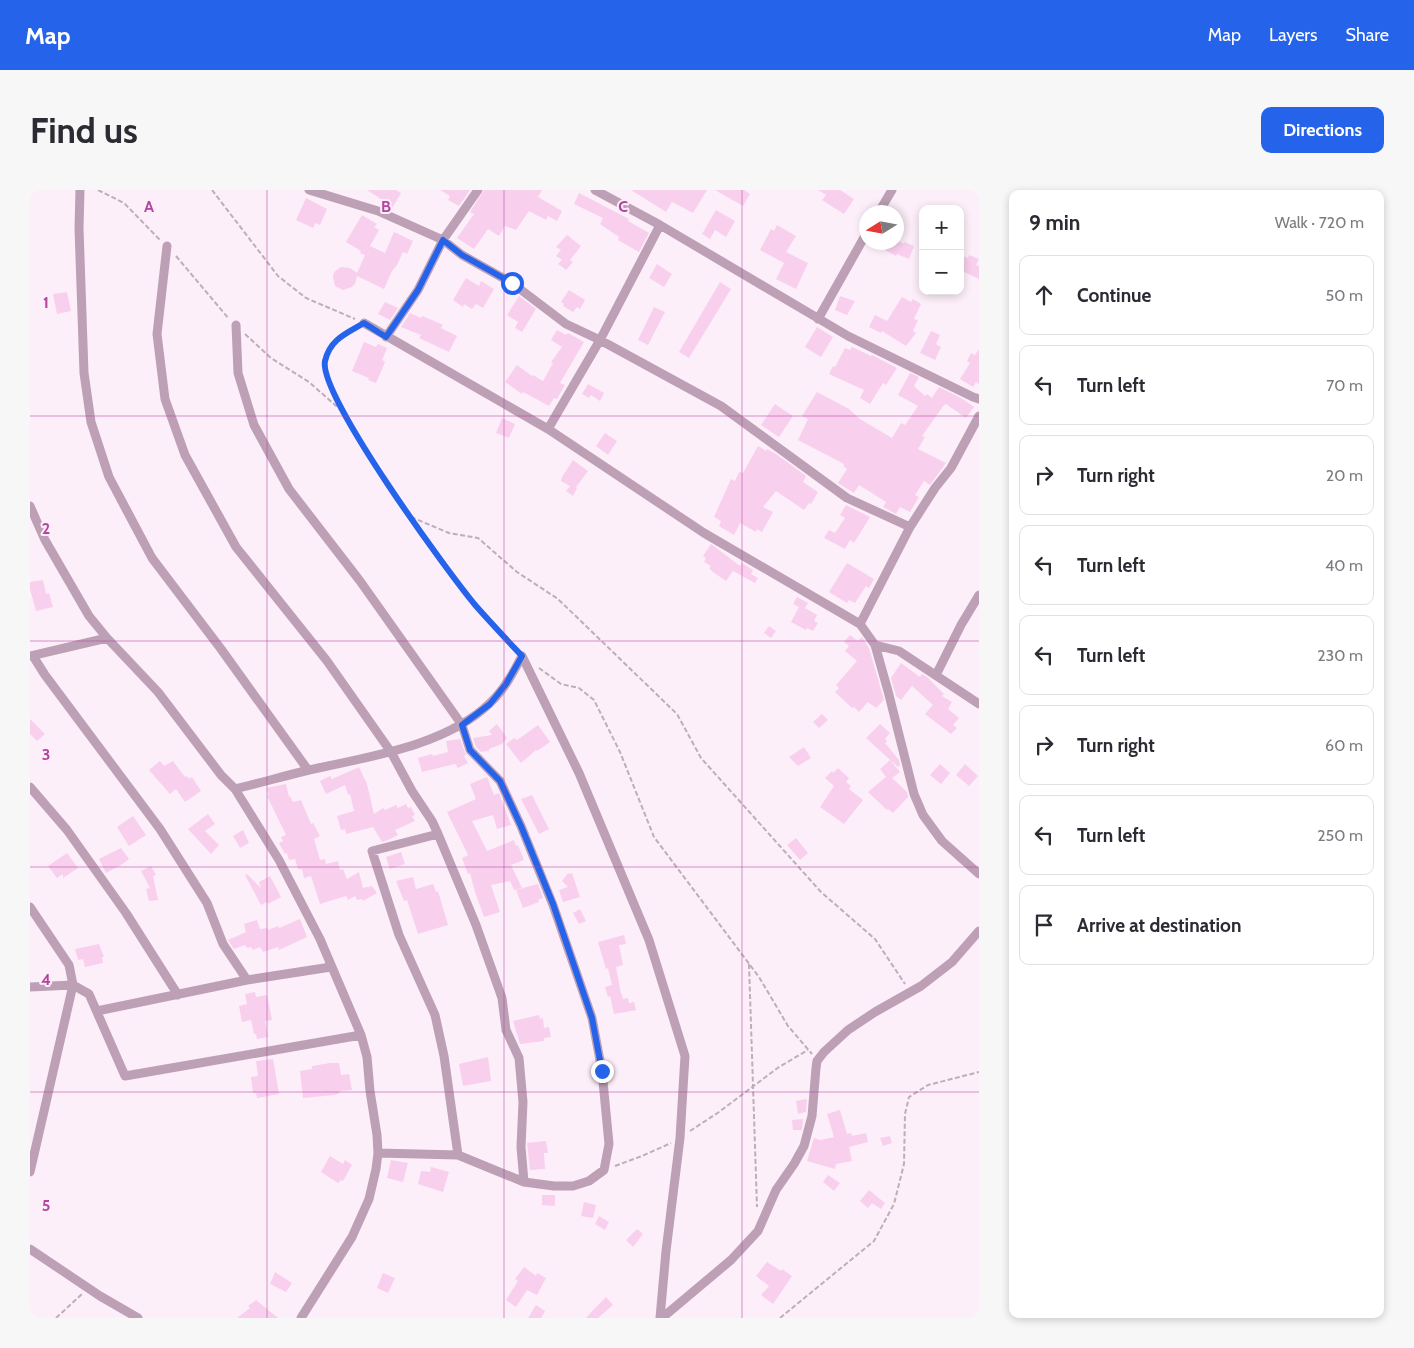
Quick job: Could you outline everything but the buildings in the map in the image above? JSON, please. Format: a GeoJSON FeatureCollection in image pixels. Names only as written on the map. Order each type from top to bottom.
{"type":"FeatureCollection","features":[{"type":"Feature","properties":{"kind":"street"},"geometry":{"type":"LineString","coordinates":[[80,190],[79,228],[84,373],[91,422],[109,477],[152,558],[221,649],[308,770]]}},
{"type":"Feature","properties":{"kind":"street"},"geometry":{"type":"LineString","coordinates":[[309,190],[378,211],[443,240],[462,255],[512,283],[566,324],[600,340],[721,406],[847,498],[910,526]]}},
{"type":"Feature","properties":{"kind":"street"},"geometry":{"type":"LineString","coordinates":[[386,337],[418,290],[443,240],[478,190]]}},
{"type":"Feature","properties":{"kind":"street"},"geometry":{"type":"LineString","coordinates":[[595,190],[660,225],[848,336],[979,399]]}},
{"type":"Feature","properties":{"kind":"street"},"geometry":{"type":"LineString","coordinates":[[883,205],[892,190]]}},
{"type":"Feature","properties":{"kind":"street"},"geometry":{"type":"LineString","coordinates":[[548,429],[600,340],[660,225]]}},
{"type":"Feature","properties":{"kind":"street"},"geometry":{"type":"LineString","coordinates":[[167,246],[157,334],[165,399],[185,455],[236,547],[327,661],[391,752],[412,791],[432,821],[476,925],[502,998],[506,1030],[519,1058],[524,1102],[521,1147],[524,1182]]}},
{"type":"Feature","properties":{"kind":"street"},"geometry":{"type":"LineString","coordinates":[[818,318],[859,246]]}},
{"type":"Feature","properties":{"kind":"street"},"geometry":{"type":"LineString","coordinates":[[364,323],[548,429],[704,533],[860,624],[875,645],[914,794],[923,815],[942,841],[979,874]]}},
{"type":"Feature","properties":{"kind":"street"},"geometry":{"type":"LineString","coordinates":[[236,325],[238,373],[254,425],[289,489],[360,582],[462,725],[470,750],[500,781],[553,904],[592,1018],[602,1071],[609,1144],[604,1170],[589,1181],[573,1186],[524,1182],[458,1155],[378,1153]]}},
{"type":"Feature","properties":{"kind":"street"},"geometry":{"type":"LineString","coordinates":[[860,624],[910,526],[951,468],[979,416]]}},
{"type":"Feature","properties":{"kind":"street"},"geometry":{"type":"LineString","coordinates":[[30,506],[45,540],[89,616],[158,692],[221,775],[235,789],[301,899],[361,1035],[367,1056],[378,1135],[378,1153],[369,1199],[352,1237],[301,1318]]}},
{"type":"Feature","properties":{"kind":"street"},"geometry":{"type":"LineString","coordinates":[[936,675],[960,625],[979,595]]}},
{"type":"Feature","properties":{"kind":"street"},"geometry":{"type":"LineString","coordinates":[[107,638],[32,656],[50,683],[160,829],[206,903],[223,944],[247,980]]}},
{"type":"Feature","properties":{"kind":"street"},"geometry":{"type":"LineString","coordinates":[[875,645],[899,651],[979,704]]}},
{"type":"Feature","properties":{"kind":"street"},"geometry":{"type":"LineString","coordinates":[[235,789],[308,770],[391,752],[462,725],[490,704],[506,684],[522,656]]}},
{"type":"Feature","properties":{"kind":"street"},"geometry":{"type":"LineString","coordinates":[[522,656],[579,774],[649,940],[685,1056],[680,1138],[666,1251],[661,1318]]}},
{"type":"Feature","properties":{"kind":"street"},"geometry":{"type":"LineString","coordinates":[[30,787],[67,830],[126,913],[178,994]]}},
{"type":"Feature","properties":{"kind":"street"},"geometry":{"type":"LineString","coordinates":[[438,834],[372,851],[399,935],[435,1015],[444,1056],[458,1155]]}},
{"type":"Feature","properties":{"kind":"street"},"geometry":{"type":"LineString","coordinates":[[30,907],[69,965],[73,985],[30,1172]]}},
{"type":"Feature","properties":{"kind":"street"},"geometry":{"type":"LineString","coordinates":[[661,1318],[731,1260],[750,1242],[758,1231],[776,1190],[790,1171],[804,1146],[812,1116],[817,1061],[824,1052],[848,1030],[874,1012],[911,992],[952,962],[979,931]]}},
{"type":"Feature","properties":{"kind":"street"},"geometry":{"type":"LineString","coordinates":[[96,1011],[247,980],[331,968]]}},
{"type":"Feature","properties":{"kind":"street"},"geometry":{"type":"LineString","coordinates":[[30,987],[73,985],[89,994],[125,1076],[361,1035]]}},
{"type":"Feature","properties":{"kind":"street"},"geometry":{"type":"LineString","coordinates":[[30,1249],[88,1288],[138,1318]]}},
{"type":"Feature","properties":{"kind":"path"},"geometry":{"type":"LineString","coordinates":[[98,190],[124,203],[167,246],[223,313],[271,358],[309,382],[343,412]]}},
{"type":"Feature","properties":{"kind":"path"},"geometry":{"type":"LineString","coordinates":[[212,190],[278,276],[306,298],[364,323]]}},
{"type":"Feature","properties":{"kind":"path"},"geometry":{"type":"LineString","coordinates":[[364,323],[334,342],[325,363],[331,387],[343,412],[393,493],[475,605],[522,656]]}},
{"type":"Feature","properties":{"kind":"path"},"geometry":{"type":"LineString","coordinates":[[411,516],[448,533],[478,538],[517,572],[558,599],[677,714],[701,758],[821,892],[874,939],[911,992]]}},
{"type":"Feature","properties":{"kind":"path"},"geometry":{"type":"LineString","coordinates":[[538,667],[561,684],[579,688],[594,700],[620,752],[654,837],[749,964],[788,1026],[817,1061]]}},
{"type":"Feature","properties":{"kind":"path"},"geometry":{"type":"LineString","coordinates":[[749,964],[758,1212]]}},
{"type":"Feature","properties":{"kind":"path"},"geometry":{"type":"LineString","coordinates":[[604,1170],[642,1156],[680,1138],[719,1112],[779,1066],[808,1050]]}},
{"type":"Feature","properties":{"kind":"path"},"geometry":{"type":"LineString","coordinates":[[780,1318],[874,1241],[894,1204],[904,1164],[905,1114],[909,1097],[928,1085],[979,1072]]}},
{"type":"Feature","properties":{"kind":"path"},"geometry":{"type":"LineString","coordinates":[[56,1318],[88,1288]]}},
{"type":"Feature","properties":{"kind":"route"},"geometry":{"type":"LineString","coordinates":[[512,283],[462,255],[443,240],[418,290],[386,337],[364,323],[334,342],[325,363],[331,387],[343,412],[393,493],[475,605],[522,656],[506,684],[490,704],[462,725],[470,750],[500,781],[553,904],[592,1018],[602,1071]]}}]}
